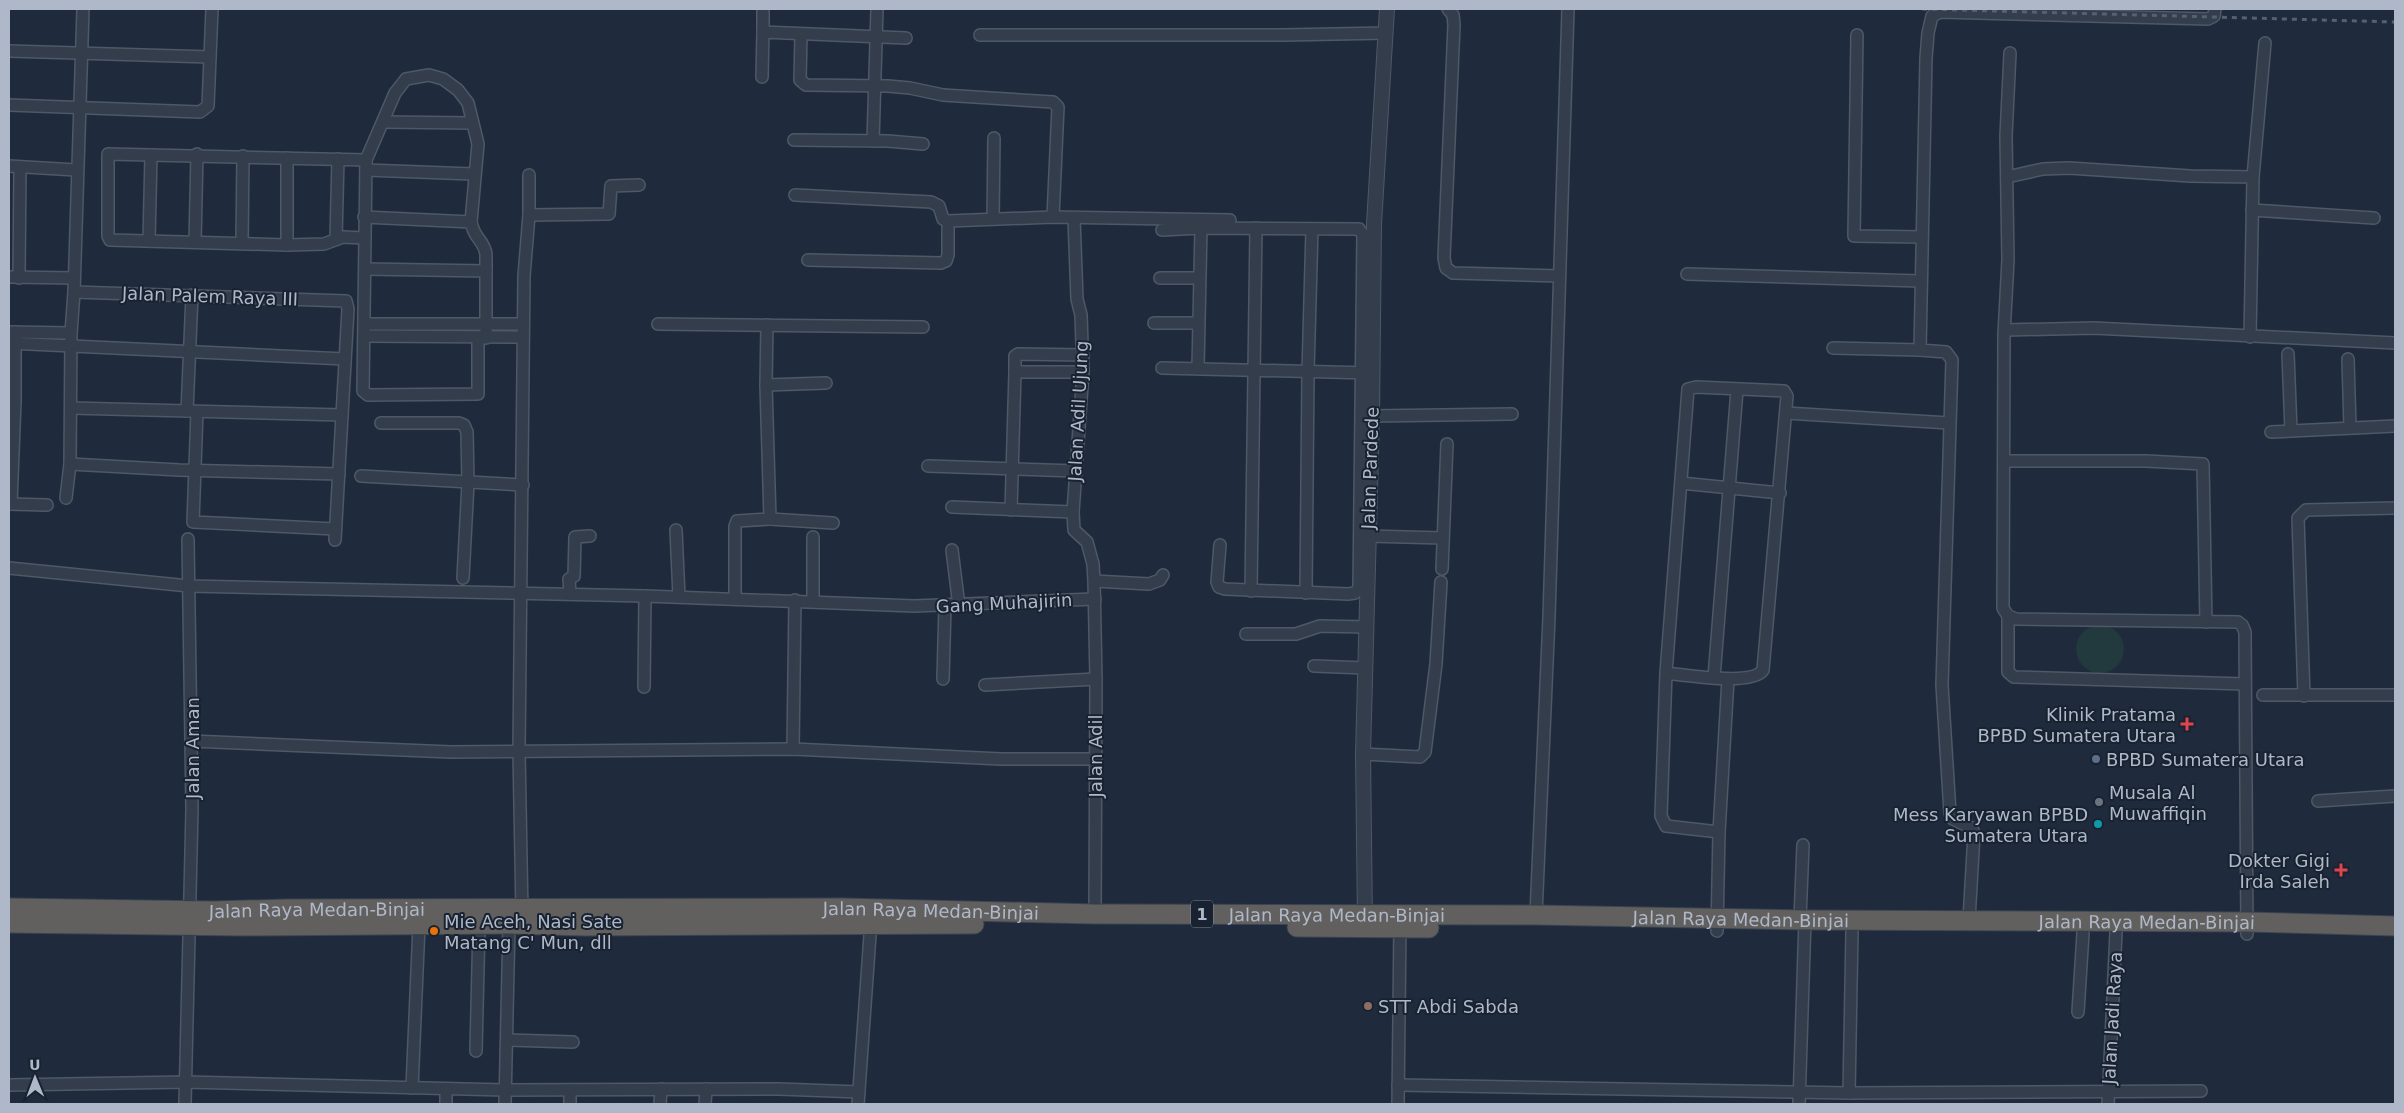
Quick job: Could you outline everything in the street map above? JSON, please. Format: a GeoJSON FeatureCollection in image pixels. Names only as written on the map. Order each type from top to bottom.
{"type":"FeatureCollection","features":[{"type":"Feature","properties":{"kind":"highway","name":"Jalan Raya Medan-Binjai"},"geometry":{"type":"LineString","coordinates":[[9,908],[189,918],[419,925],[479,924],[518,919]]}},
{"type":"Feature","properties":{"kind":"highway","name":"Jalan Raya Medan-Binjai"},"geometry":{"type":"LineString","coordinates":[[9,923],[189,918],[518,919],[584,926],[780,916],[1095,914],[1365,921]]}},
{"type":"Feature","properties":{"kind":"highway","name":"Jalan Raya Medan-Binjai"},"geometry":{"type":"LineString","coordinates":[[1400,921],[1536,915],[1717,925]]}},
{"type":"Feature","properties":{"kind":"highway","name":"Jalan Raya Medan-Binjai"},"geometry":{"type":"LineString","coordinates":[[871,916],[1400,921],[1596,928],[1968,920],[2247,928],[2395,935]]}},
{"type":"Feature","properties":{"kind":"highway","name":"Jalan Raya Medan-Binjai"},"geometry":{"type":"LineString","coordinates":[[1803,924],[1852,932],[2082,933],[2395,926]]}},
{"type":"Feature","properties":{"kind":"street"},"geometry":{"type":"LineString","coordinates":[[66,498],[70,464],[71,339],[82,9]]}},
{"type":"Feature","properties":{"kind":"street"},"geometry":{"type":"LineString","coordinates":[[9,105],[78,106],[200,112],[205,110],[208,106],[212,9]]}},
{"type":"Feature","properties":{"kind":"street"},"geometry":{"type":"LineString","coordinates":[[762,77],[763,9]]}},
{"type":"Feature","properties":{"kind":"street"},"geometry":{"type":"LineString","coordinates":[[873,141],[877,9]]}},
{"type":"Feature","properties":{"kind":"street","name":"Jalan Pardede"},"geometry":{"type":"LineString","coordinates":[[1365,921],[1363,754],[1372,416],[1368,373],[1374,224],[1387,9]]}},
{"type":"Feature","properties":{"kind":"street"},"geometry":{"type":"LineString","coordinates":[[1448,9],[1453,15],[1454,25],[1444,250],[1446,268],[1453,273],[1559,276]]}},
{"type":"Feature","properties":{"kind":"street"},"geometry":{"type":"LineString","coordinates":[[1536,915],[1549,617],[1568,9]]}},
{"type":"Feature","properties":{"kind":"street"},"geometry":{"type":"LineString","coordinates":[[1920,350],[1926,58],[1928,33],[1932,16],[1940,12],[2208,19],[2214,16],[2215,9]]}},
{"type":"Feature","properties":{"kind":"street"},"geometry":{"type":"LineString","coordinates":[[763,32],[906,38]]}},
{"type":"Feature","properties":{"kind":"street"},"geometry":{"type":"LineString","coordinates":[[980,35],[1386,33]]}},
{"type":"Feature","properties":{"kind":"street"},"geometry":{"type":"LineString","coordinates":[[801,34],[800,80],[806,85],[910,88],[943,95],[1053,102],[1058,107],[1053,217]]}},
{"type":"Feature","properties":{"kind":"street"},"geometry":{"type":"LineString","coordinates":[[1857,34],[1854,236],[1922,237]]}},
{"type":"Feature","properties":{"kind":"street"},"geometry":{"type":"LineString","coordinates":[[2250,336],[2252,210],[2265,43]]}},
{"type":"Feature","properties":{"kind":"street"},"geometry":{"type":"LineString","coordinates":[[9,51],[210,57]]}},
{"type":"Feature","properties":{"kind":"street"},"geometry":{"type":"LineString","coordinates":[[2010,53],[2006,177],[2006,330],[2004,334],[2003,608],[2008,616],[2006,659],[2008,672],[2014,678],[2245,684]]}},
{"type":"Feature","properties":{"kind":"street"},"geometry":{"type":"LineString","coordinates":[[429,75],[443,79],[463,96],[471,112],[472,123],[477,136],[471,222],[473,234],[485,246],[486,271],[486,325],[482,338],[478,394],[368,395],[363,391],[366,324],[364,217],[366,165],[400,84],[414,77],[429,75]]}},
{"type":"Feature","properties":{"kind":"street"},"geometry":{"type":"LineString","coordinates":[[383,122],[472,123]]}},
{"type":"Feature","properties":{"kind":"street"},"geometry":{"type":"LineString","coordinates":[[993,219],[994,138]]}},
{"type":"Feature","properties":{"kind":"street"},"geometry":{"type":"LineString","coordinates":[[794,140],[923,144]]}},
{"type":"Feature","properties":{"kind":"street"},"geometry":{"type":"LineString","coordinates":[[364,238],[336,238],[324,244],[287,245],[110,240],[108,236],[108,154],[197,154],[338,159],[366,165],[474,174]]}},
{"type":"Feature","properties":{"kind":"street"},"geometry":{"type":"LineString","coordinates":[[195,242],[197,154]]}},
{"type":"Feature","properties":{"kind":"street"},"geometry":{"type":"LineString","coordinates":[[149,241],[151,155]]}},
{"type":"Feature","properties":{"kind":"street"},"geometry":{"type":"LineString","coordinates":[[242,243],[243,156]]}},
{"type":"Feature","properties":{"kind":"street"},"geometry":{"type":"LineString","coordinates":[[287,158],[287,245]]}},
{"type":"Feature","properties":{"kind":"street"},"geometry":{"type":"LineString","coordinates":[[336,238],[338,159]]}},
{"type":"Feature","properties":{"kind":"street"},"geometry":{"type":"LineString","coordinates":[[74,278],[14,278],[14,166],[76,170]]}},
{"type":"Feature","properties":{"kind":"street"},"geometry":{"type":"LineString","coordinates":[[2006,177],[2043,169],[2069,168],[2190,176],[2254,177]]}},
{"type":"Feature","properties":{"kind":"street"},"geometry":{"type":"LineString","coordinates":[[505,1104],[518,919],[523,324],[529,215],[529,175]]}},
{"type":"Feature","properties":{"kind":"street"},"geometry":{"type":"LineString","coordinates":[[529,215],[609,214],[611,186],[639,185]]}},
{"type":"Feature","properties":{"kind":"street"},"geometry":{"type":"LineString","coordinates":[[795,195],[931,202],[939,206],[943,219],[948,221],[1053,217],[1374,224]]}},
{"type":"Feature","properties":{"kind":"street"},"geometry":{"type":"LineString","coordinates":[[2252,210],[2374,218]]}},
{"type":"Feature","properties":{"kind":"street"},"geometry":{"type":"LineString","coordinates":[[364,217],[471,222]]}},
{"type":"Feature","properties":{"kind":"street","name":"Jalan Adil Ujung"},"geometry":{"type":"LineString","coordinates":[[1074,218],[1077,300],[1081,315],[1083,372],[1073,512],[1074,530],[1086,542],[1093,564],[1095,599]]}},
{"type":"Feature","properties":{"kind":"street"},"geometry":{"type":"LineString","coordinates":[[808,260],[941,262],[946,260],[948,255],[948,221]]}},
{"type":"Feature","properties":{"kind":"street"},"geometry":{"type":"LineString","coordinates":[[1198,368],[1201,228]]}},
{"type":"Feature","properties":{"kind":"street"},"geometry":{"type":"LineString","coordinates":[[1251,591],[1256,228]]}},
{"type":"Feature","properties":{"kind":"street"},"geometry":{"type":"LineString","coordinates":[[1162,230],[1256,228],[1359,230],[1362,233],[1368,373],[1359,588],[1354,593],[1348,594],[1251,591],[1219,587],[1217,582],[1220,544]]}},
{"type":"Feature","properties":{"kind":"street"},"geometry":{"type":"LineString","coordinates":[[1306,593],[1308,372],[1312,229]]}},
{"type":"Feature","properties":{"kind":"street"},"geometry":{"type":"LineString","coordinates":[[366,269],[486,271]]}},
{"type":"Feature","properties":{"kind":"street"},"geometry":{"type":"LineString","coordinates":[[1687,274],[1920,281]]}},
{"type":"Feature","properties":{"kind":"street"},"geometry":{"type":"LineString","coordinates":[[1160,278],[1199,278]]}},
{"type":"Feature","properties":{"kind":"street","name":"Jalan Palem Raya III"},"geometry":{"type":"LineString","coordinates":[[74,292],[346,301],[348,308],[345,360]]}},
{"type":"Feature","properties":{"kind":"street"},"geometry":{"type":"LineString","coordinates":[[47,505],[10,504],[12,338],[71,339],[188,352],[345,360],[335,534],[194,522],[192,412],[188,352],[192,296]]}},
{"type":"Feature","properties":{"kind":"street"},"geometry":{"type":"LineString","coordinates":[[1154,324],[1198,323]]}},
{"type":"Feature","properties":{"kind":"street"},"geometry":{"type":"LineString","coordinates":[[366,324],[523,324]]}},
{"type":"Feature","properties":{"kind":"street"},"geometry":{"type":"LineString","coordinates":[[658,324],[924,327]]}},
{"type":"Feature","properties":{"kind":"street"},"geometry":{"type":"LineString","coordinates":[[767,325],[766,385],[770,519]]}},
{"type":"Feature","properties":{"kind":"street"},"geometry":{"type":"LineString","coordinates":[[2006,330],[2094,328],[2395,343]]}},
{"type":"Feature","properties":{"kind":"street"},"geometry":{"type":"LineString","coordinates":[[365,336],[523,337]]}},
{"type":"Feature","properties":{"kind":"street"},"geometry":{"type":"LineString","coordinates":[[1833,348],[1946,352],[1952,360],[1942,685],[1950,813],[1953,819],[1972,828],[1974,834],[1968,920]]}},
{"type":"Feature","properties":{"kind":"street"},"geometry":{"type":"LineString","coordinates":[[1011,510],[1015,356],[1018,354],[1083,355]]}},
{"type":"Feature","properties":{"kind":"street"},"geometry":{"type":"LineString","coordinates":[[2288,354],[2291,431]]}},
{"type":"Feature","properties":{"kind":"street"},"geometry":{"type":"LineString","coordinates":[[2348,359],[2350,428]]}},
{"type":"Feature","properties":{"kind":"street"},"geometry":{"type":"LineString","coordinates":[[1162,368],[1368,373]]}},
{"type":"Feature","properties":{"kind":"street"},"geometry":{"type":"LineString","coordinates":[[1015,372],[1083,372]]}},
{"type":"Feature","properties":{"kind":"street"},"geometry":{"type":"LineString","coordinates":[[766,385],[826,383]]}},
{"type":"Feature","properties":{"kind":"street"},"geometry":{"type":"LineString","coordinates":[[1666,673],[1728,679],[1756,676],[1763,670],[1780,493],[1787,396],[1784,391],[1696,387],[1688,389],[1666,673],[1660,816],[1662,823],[1666,826],[1719,832]]}},
{"type":"Feature","properties":{"kind":"street"},"geometry":{"type":"LineString","coordinates":[[1714,677],[1738,390]]}},
{"type":"Feature","properties":{"kind":"street"},"geometry":{"type":"LineString","coordinates":[[71,408],[342,415]]}},
{"type":"Feature","properties":{"kind":"street"},"geometry":{"type":"LineString","coordinates":[[1786,413],[1950,423]]}},
{"type":"Feature","properties":{"kind":"street"},"geometry":{"type":"LineString","coordinates":[[1372,416],[1512,414]]}},
{"type":"Feature","properties":{"kind":"street"},"geometry":{"type":"LineString","coordinates":[[381,423],[459,423],[464,425],[467,432],[468,483],[463,578]]}},
{"type":"Feature","properties":{"kind":"street"},"geometry":{"type":"LineString","coordinates":[[2271,432],[2395,426]]}},
{"type":"Feature","properties":{"kind":"street"},"geometry":{"type":"LineString","coordinates":[[1442,570],[1446,444]]}},
{"type":"Feature","properties":{"kind":"street"},"geometry":{"type":"LineString","coordinates":[[2005,461],[2146,461],[2203,464],[2206,622]]}},
{"type":"Feature","properties":{"kind":"street"},"geometry":{"type":"LineString","coordinates":[[70,464],[339,474]]}},
{"type":"Feature","properties":{"kind":"street"},"geometry":{"type":"LineString","coordinates":[[928,466],[1076,471]]}},
{"type":"Feature","properties":{"kind":"street"},"geometry":{"type":"LineString","coordinates":[[361,476],[523,485]]}},
{"type":"Feature","properties":{"kind":"street"},"geometry":{"type":"LineString","coordinates":[[1682,483],[1780,493]]}},
{"type":"Feature","properties":{"kind":"street"},"geometry":{"type":"LineString","coordinates":[[952,507],[1073,512]]}},
{"type":"Feature","properties":{"kind":"street"},"geometry":{"type":"LineString","coordinates":[[2304,696],[2298,518],[2306,510],[2395,508]]}},
{"type":"Feature","properties":{"kind":"street"},"geometry":{"type":"LineString","coordinates":[[735,598],[735,526],[737,520],[770,519],[833,523]]}},
{"type":"Feature","properties":{"kind":"street"},"geometry":{"type":"LineString","coordinates":[[676,530],[679,597]]}},
{"type":"Feature","properties":{"kind":"street"},"geometry":{"type":"LineString","coordinates":[[570,594],[569,579],[574,576],[575,537],[590,536]]}},
{"type":"Feature","properties":{"kind":"street"},"geometry":{"type":"LineString","coordinates":[[1368,536],[1443,538]]}},
{"type":"Feature","properties":{"kind":"street"},"geometry":{"type":"LineString","coordinates":[[812,537],[813,601]]}},
{"type":"Feature","properties":{"kind":"street","name":"Jalan Aman"},"geometry":{"type":"LineString","coordinates":[[185,1104],[192,740],[188,539]]}},
{"type":"Feature","properties":{"kind":"street"},"geometry":{"type":"LineString","coordinates":[[952,550],[959,606]]}},
{"type":"Feature","properties":{"kind":"street","name":"Gang Muhajirin"},"geometry":{"type":"LineString","coordinates":[[9,568],[189,586],[735,598],[914,606],[959,606],[1095,599]]}},
{"type":"Feature","properties":{"kind":"street","name":"Gang Muhajirin"},"geometry":{"type":"LineString","coordinates":[[1094,580],[1149,584],[1160,580],[1162,575]]}},
{"type":"Feature","properties":{"kind":"street"},"geometry":{"type":"LineString","coordinates":[[1363,754],[1420,757],[1424,752],[1436,664],[1441,582]]}},
{"type":"Feature","properties":{"kind":"street"},"geometry":{"type":"LineString","coordinates":[[644,687],[645,596]]}},
{"type":"Feature","properties":{"kind":"street","name":"Jalan Adil"},"geometry":{"type":"LineString","coordinates":[[1095,599],[1095,914]]}},
{"type":"Feature","properties":{"kind":"street"},"geometry":{"type":"LineString","coordinates":[[793,749],[795,600]]}},
{"type":"Feature","properties":{"kind":"street"},"geometry":{"type":"LineString","coordinates":[[943,679],[944,606]]}},
{"type":"Feature","properties":{"kind":"street"},"geometry":{"type":"LineString","coordinates":[[2008,616],[2016,619],[2238,622],[2242,625],[2245,632],[2247,928]]}},
{"type":"Feature","properties":{"kind":"street"},"geometry":{"type":"LineString","coordinates":[[1246,634],[1296,634],[1320,626],[1367,627]]}},
{"type":"Feature","properties":{"kind":"street"},"geometry":{"type":"LineString","coordinates":[[1314,666],[1365,668]]}},
{"type":"Feature","properties":{"kind":"street"},"geometry":{"type":"LineString","coordinates":[[985,685],[1096,679]]}},
{"type":"Feature","properties":{"kind":"street"},"geometry":{"type":"LineString","coordinates":[[1717,925],[1719,832],[1728,679]]}},
{"type":"Feature","properties":{"kind":"street"},"geometry":{"type":"LineString","coordinates":[[2263,695],[2395,695]]}},
{"type":"Feature","properties":{"kind":"street"},"geometry":{"type":"LineString","coordinates":[[192,740],[451,752],[793,749],[1001,759],[1095,759]]}},
{"type":"Feature","properties":{"kind":"street"},"geometry":{"type":"LineString","coordinates":[[2318,801],[2395,796]]}},
{"type":"Feature","properties":{"kind":"street"},"geometry":{"type":"LineString","coordinates":[[1799,1104],[1803,845]]}},
{"type":"Feature","properties":{"kind":"street"},"geometry":{"type":"LineString","coordinates":[[858,1104],[871,916]]}},
{"type":"Feature","properties":{"kind":"street"},"geometry":{"type":"LineString","coordinates":[[1398,1104],[1400,921]]}},
{"type":"Feature","properties":{"kind":"street"},"geometry":{"type":"LineString","coordinates":[[476,1051],[479,924]]}},
{"type":"Feature","properties":{"kind":"street"},"geometry":{"type":"LineString","coordinates":[[412,1088],[419,925]]}},
{"type":"Feature","properties":{"kind":"street"},"geometry":{"type":"LineString","coordinates":[[1849,1092],[1852,932]]}},
{"type":"Feature","properties":{"kind":"street","name":"Jalan Jadi Raya"},"geometry":{"type":"LineString","coordinates":[[2108,1104],[2116,932]]}},
{"type":"Feature","properties":{"kind":"street"},"geometry":{"type":"LineString","coordinates":[[2078,1012],[2082,933]]}},
{"type":"Feature","properties":{"kind":"street"},"geometry":{"type":"LineString","coordinates":[[508,1040],[573,1042]]}},
{"type":"Feature","properties":{"kind":"street"},"geometry":{"type":"LineString","coordinates":[[9,1085],[186,1082],[505,1090],[706,1089],[859,1092]]}},
{"type":"Feature","properties":{"kind":"street"},"geometry":{"type":"LineString","coordinates":[[1398,1085],[1849,1092],[2201,1090]]}},
{"type":"Feature","properties":{"kind":"street"},"geometry":{"type":"LineString","coordinates":[[446,1089],[446,1104]]}},
{"type":"Feature","properties":{"kind":"street"},"geometry":{"type":"LineString","coordinates":[[660,1104],[661,1089]]}},
{"type":"Feature","properties":{"kind":"street"},"geometry":{"type":"LineString","coordinates":[[705,1104],[706,1089]]}},
{"type":"Feature","properties":{"kind":"street"},"geometry":{"type":"LineString","coordinates":[[570,1090],[570,1104]]}},
{"type":"Feature","properties":{"kind":"green space"},"geometry":{"type":"Polygon","coordinates":[[[2095,625],[2105,625],[2117,632],[2124,644],[2124,654],[2117,666],[2105,673],[2095,673],[2087,669],[2080,662],[2076,654],[2076,644],[2080,636],[2087,629],[2095,625]]]}},
{"type":"Feature","properties":{"kind":"railway"},"geometry":{"type":"LineString","coordinates":[[1922,9],[2395,22]]}},
{"type":"Feature","properties":{"kind":"place","name":"Klinik Pratama BPBD Sumatera Utara"},"geometry":{"type":"Point","coordinates":[2187,724]}},
{"type":"Feature","properties":{"kind":"place","name":"BPBD Sumatera Utara"},"geometry":{"type":"Point","coordinates":[2096,759]}},
{"type":"Feature","properties":{"kind":"place","name":"Musala Al Muwaffiqin"},"geometry":{"type":"Point","coordinates":[2099,802]}},
{"type":"Feature","properties":{"kind":"place","name":"Mess Karyawan BPBD Sumatera Utara"},"geometry":{"type":"Point","coordinates":[2098,824]}},
{"type":"Feature","properties":{"kind":"place","name":"Dokter Gigi Irda Saleh"},"geometry":{"type":"Point","coordinates":[2341,870]}},
{"type":"Feature","properties":{"kind":"place","name":"Mie Aceh, Nasi Sate Matang C' Mun, dll"},"geometry":{"type":"Point","coordinates":[434,931]}},
{"type":"Feature","properties":{"kind":"place","name":"STT Abdi Sabda"},"geometry":{"type":"Point","coordinates":[1368,1006]}}]}
